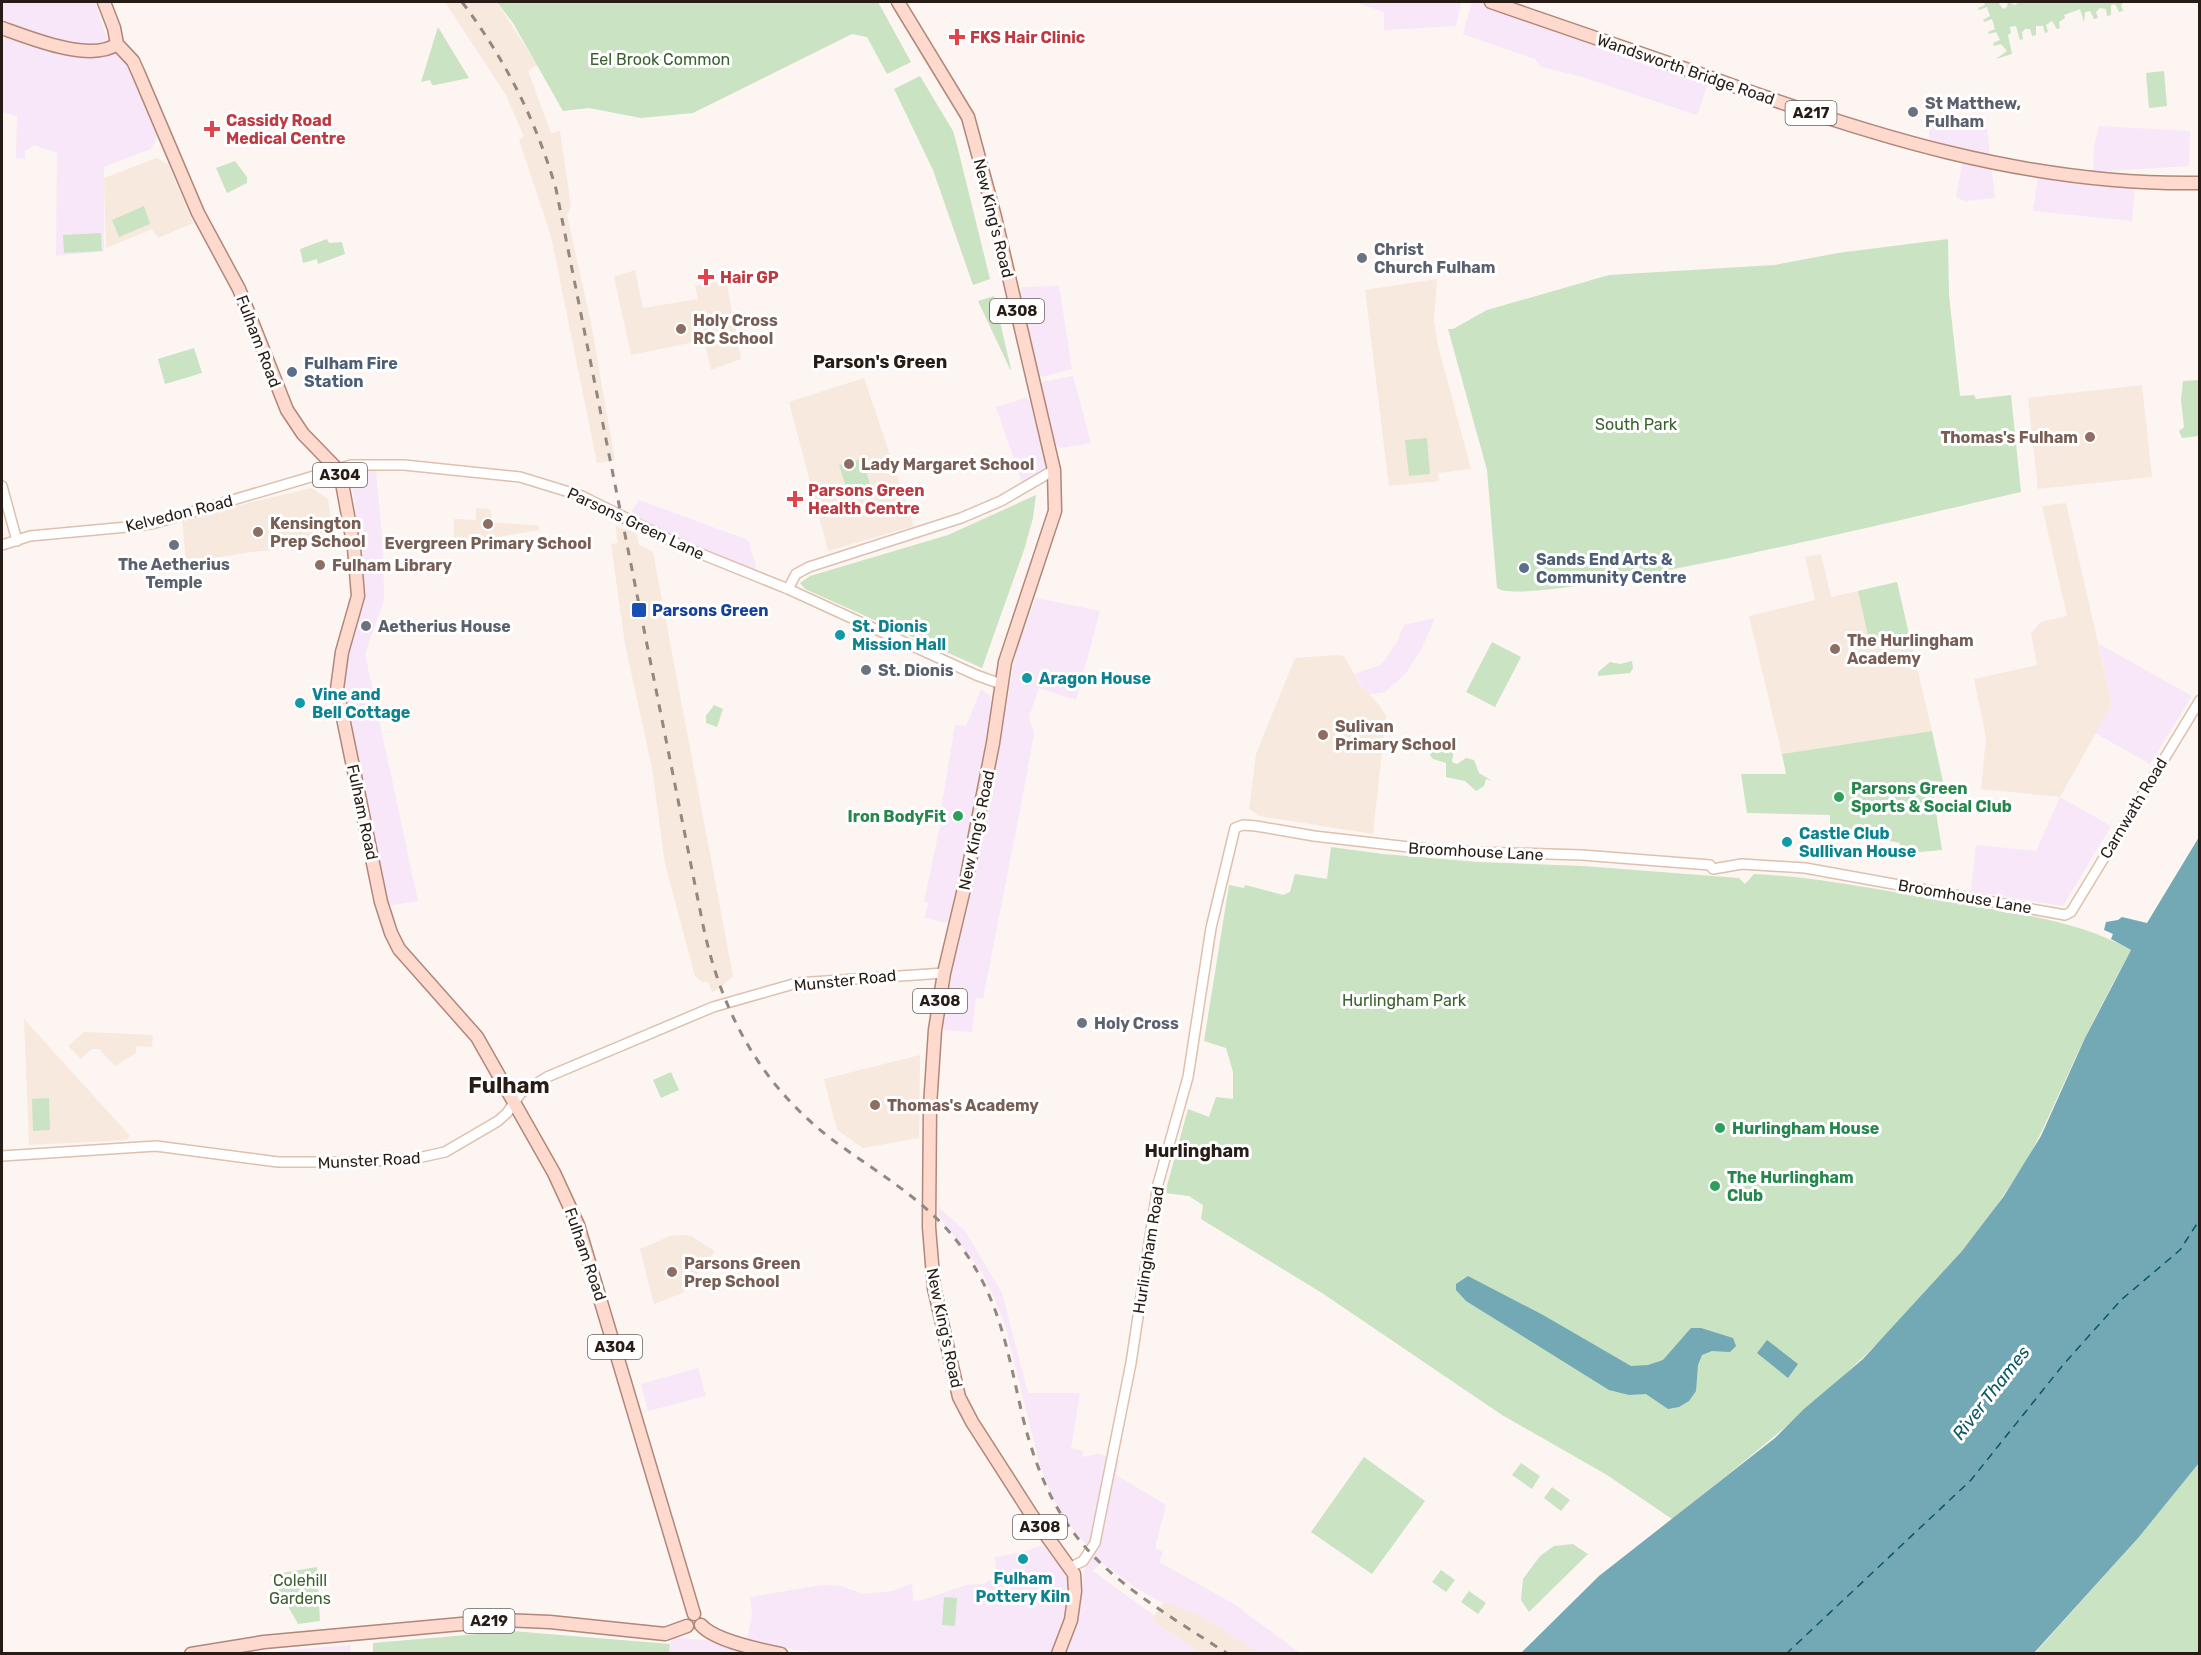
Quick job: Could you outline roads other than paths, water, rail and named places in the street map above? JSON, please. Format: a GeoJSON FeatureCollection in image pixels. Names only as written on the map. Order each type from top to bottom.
{"type":"FeatureCollection","features":[{"type":"Feature","properties":{"kind":"main road","name":"Fulham Road"},"geometry":{"type":"LineString","coordinates":[[104,2],[114,28],[117,44],[135,66],[198,213],[239,289],[287,410],[303,434],[337,469],[343,486],[353,538],[358,589],[355,614],[342,652],[338,689],[381,902],[399,949],[471,1027],[563,1191],[586,1244],[694,1614]]}},
{"type":"Feature","properties":{"kind":"main road","name":"New King's Road"},"geometry":{"type":"LineString","coordinates":[[898,2],[911,27],[968,117],[996,223],[1054,470],[1055,511],[1005,662],[993,743],[968,876],[944,973],[935,1030],[930,1106],[929,1227],[934,1288],[951,1373],[959,1397],[972,1422],[1031,1515],[1071,1567]]}},
{"type":"Feature","properties":{"kind":"main road","name":"Wandsworth Bridge Road"},"geometry":{"type":"LineString","coordinates":[[1491,2],[1861,130],[1954,156],[2099,180],[2199,183]]}},
{"type":"Feature","properties":{"kind":"main road"},"geometry":{"type":"LineString","coordinates":[[2,30],[82,51],[107,51],[117,44]]}},
{"type":"Feature","properties":{"kind":"main road"},"geometry":{"type":"LineString","coordinates":[[1058,1653],[1074,1606],[1076,1581],[1071,1567]]}},
{"type":"Feature","properties":{"kind":"main road"},"geometry":{"type":"LineString","coordinates":[[687,1626],[687,1618],[694,1614],[701,1617],[702,1624],[718,1635],[754,1648],[782,1653]]}},
{"type":"Feature","properties":{"kind":"main road","name":"A219"},"geometry":{"type":"LineString","coordinates":[[190,1653],[264,1642],[505,1620],[550,1622],[665,1634],[687,1626],[696,1629],[702,1624]]}},
{"type":"Feature","properties":{"kind":"street","name":"Parsons Green Lane"},"geometry":{"type":"LineString","coordinates":[[337,469],[361,464],[404,465],[498,473],[559,487],[684,547],[788,589]]}},
{"type":"Feature","properties":{"kind":"street","name":"Kelvedon Road"},"geometry":{"type":"LineString","coordinates":[[2,545],[30,536],[138,526],[337,469]]}},
{"type":"Feature","properties":{"kind":"street"},"geometry":{"type":"LineString","coordinates":[[1001,684],[976,675],[788,589],[796,574],[809,567],[961,518],[1002,501],[1054,470]]}},
{"type":"Feature","properties":{"kind":"street"},"geometry":{"type":"LineString","coordinates":[[2,486],[17,540]]}},
{"type":"Feature","properties":{"kind":"street","name":"Carnwath Road"},"geometry":{"type":"LineString","coordinates":[[2065,915],[2071,912],[2199,700]]}},
{"type":"Feature","properties":{"kind":"street","name":"Broomhouse Lane"},"geometry":{"type":"LineString","coordinates":[[1243,825],[1443,851],[1582,855],[1710,865],[1713,862],[1722,866],[1806,868],[2065,915]]}},
{"type":"Feature","properties":{"kind":"street","name":"Hurlingham Road"},"geometry":{"type":"LineString","coordinates":[[1071,1567],[1083,1561],[1095,1543],[1131,1363],[1158,1184],[1188,1077],[1211,928],[1233,832],[1243,825]]}},
{"type":"Feature","properties":{"kind":"street","name":"Munster Road"},"geometry":{"type":"LineString","coordinates":[[2,1156],[156,1146],[278,1162],[357,1162],[424,1158],[445,1152],[483,1131],[504,1116],[521,1093],[560,1070],[714,1007],[797,983],[842,977],[944,973]]}},
{"type":"Feature","properties":{"kind":"water","name":"River Thames"},"geometry":{"type":"Polygon","coordinates":[[[2199,837],[2199,1463],[2139,1537],[2034,1653],[1521,1653],[1599,1576],[1775,1438],[1804,1409],[1863,1359],[1962,1251],[2004,1196],[2041,1136],[2085,1038],[2131,950],[2111,939],[2113,934],[2104,930],[2106,922],[2122,917],[2147,923],[2199,837]]]}},
{"type":"Feature","properties":{"kind":"water"},"geometry":{"type":"Polygon","coordinates":[[[1468,1276],[1543,1315],[1631,1366],[1648,1365],[1663,1360],[1691,1328],[1701,1328],[1733,1338],[1736,1346],[1730,1352],[1712,1351],[1702,1355],[1698,1365],[1696,1391],[1689,1401],[1679,1407],[1668,1409],[1646,1394],[1629,1395],[1609,1390],[1466,1301],[1456,1290],[1456,1284],[1468,1276]]]}},
{"type":"Feature","properties":{"kind":"water"},"geometry":{"type":"Polygon","coordinates":[[[1767,1340],[1798,1364],[1788,1378],[1757,1353],[1767,1340]]]}},
{"type":"Feature","properties":{"kind":"railway"},"geometry":{"type":"LineString","coordinates":[[462,2],[492,46],[518,91],[539,139],[556,189],[703,925],[711,958],[735,1020],[750,1049],[790,1101],[841,1146],[921,1205],[950,1232],[962,1248],[975,1268],[994,1307],[1036,1461],[1052,1499],[1072,1531],[1123,1583],[1228,1654]]}},
{"type":"Feature","properties":{"kind":"place","name":"FKS Hair Clinic"},"geometry":{"type":"Point","coordinates":[957,37]}},
{"type":"Feature","properties":{"kind":"place","name":"St Matthew, Fulham"},"geometry":{"type":"Point","coordinates":[1913,112]}},
{"type":"Feature","properties":{"kind":"place","name":"Cassidy Road Medical Centre"},"geometry":{"type":"Point","coordinates":[212,129]}},
{"type":"Feature","properties":{"kind":"place","name":"Christ Church Fulham"},"geometry":{"type":"Point","coordinates":[1362,258]}},
{"type":"Feature","properties":{"kind":"place","name":"Hair GP"},"geometry":{"type":"Point","coordinates":[706,277]}},
{"type":"Feature","properties":{"kind":"place","name":"Holy Cross RC School"},"geometry":{"type":"Point","coordinates":[681,329]}},
{"type":"Feature","properties":{"kind":"place","name":"Fulham Fire Station"},"geometry":{"type":"Point","coordinates":[292,372]}},
{"type":"Feature","properties":{"kind":"place","name":"Thomas's Fulham"},"geometry":{"type":"Point","coordinates":[2090,437]}},
{"type":"Feature","properties":{"kind":"place","name":"Lady Margaret School"},"geometry":{"type":"Point","coordinates":[849,464]}},
{"type":"Feature","properties":{"kind":"place","name":"Parsons Green Health Centre"},"geometry":{"type":"Point","coordinates":[795,499]}},
{"type":"Feature","properties":{"kind":"place","name":"Evergreen Primary School"},"geometry":{"type":"Point","coordinates":[488,524]}},
{"type":"Feature","properties":{"kind":"place","name":"Kensington Prep School"},"geometry":{"type":"Point","coordinates":[258,532]}},
{"type":"Feature","properties":{"kind":"place","name":"The Aetherius Temple"},"geometry":{"type":"Point","coordinates":[174,545]}},
{"type":"Feature","properties":{"kind":"place","name":"Fulham Library"},"geometry":{"type":"Point","coordinates":[320,565]}},
{"type":"Feature","properties":{"kind":"place","name":"Sands End Arts & Community Centre"},"geometry":{"type":"Point","coordinates":[1524,568]}},
{"type":"Feature","properties":{"kind":"place","name":"Parsons Green"},"geometry":{"type":"Point","coordinates":[639,610]}},
{"type":"Feature","properties":{"kind":"place","name":"Aetherius House"},"geometry":{"type":"Point","coordinates":[366,626]}},
{"type":"Feature","properties":{"kind":"place","name":"St. Dionis Mission Hall"},"geometry":{"type":"Point","coordinates":[840,635]}},
{"type":"Feature","properties":{"kind":"place","name":"The Hurlingham Academy"},"geometry":{"type":"Point","coordinates":[1835,649]}},
{"type":"Feature","properties":{"kind":"place","name":"St. Dionis"},"geometry":{"type":"Point","coordinates":[866,670]}},
{"type":"Feature","properties":{"kind":"place","name":"Aragon House"},"geometry":{"type":"Point","coordinates":[1027,678]}},
{"type":"Feature","properties":{"kind":"place","name":"Vine and Bell Cottage"},"geometry":{"type":"Point","coordinates":[300,703]}},
{"type":"Feature","properties":{"kind":"place","name":"Sulivan Primary School"},"geometry":{"type":"Point","coordinates":[1323,735]}},
{"type":"Feature","properties":{"kind":"place","name":"Parsons Green Sports & Social Club"},"geometry":{"type":"Point","coordinates":[1839,797]}},
{"type":"Feature","properties":{"kind":"place","name":"Iron BodyFit"},"geometry":{"type":"Point","coordinates":[958,816]}},
{"type":"Feature","properties":{"kind":"place","name":"Castle Club Sullivan House"},"geometry":{"type":"Point","coordinates":[1787,842]}},
{"type":"Feature","properties":{"kind":"place","name":"Holy Cross"},"geometry":{"type":"Point","coordinates":[1082,1023]}},
{"type":"Feature","properties":{"kind":"place","name":"Thomas's Academy"},"geometry":{"type":"Point","coordinates":[875,1105]}},
{"type":"Feature","properties":{"kind":"place","name":"Hurlingham House"},"geometry":{"type":"Point","coordinates":[1720,1128]}},
{"type":"Feature","properties":{"kind":"place","name":"The Hurlingham Club"},"geometry":{"type":"Point","coordinates":[1715,1186]}},
{"type":"Feature","properties":{"kind":"place","name":"Parsons Green Prep School"},"geometry":{"type":"Point","coordinates":[672,1272]}},
{"type":"Feature","properties":{"kind":"place","name":"Fulham Pottery Kiln"},"geometry":{"type":"Point","coordinates":[1023,1559]}},
{"type":"Feature","properties":{"kind":"district","name":"Parson's Green"},"geometry":{"type":"Point","coordinates":[880,362]}},
{"type":"Feature","properties":{"kind":"district","name":"Fulham"},"geometry":{"type":"Point","coordinates":[509,1085]}},
{"type":"Feature","properties":{"kind":"district","name":"Hurlingham"},"geometry":{"type":"Point","coordinates":[1197,1151]}},
{"type":"Feature","properties":{"kind":"park label","name":"Eel Brook Common"},"geometry":{"type":"Point","coordinates":[660,59]}},
{"type":"Feature","properties":{"kind":"park label","name":"South Park"},"geometry":{"type":"Point","coordinates":[1636,424]}},
{"type":"Feature","properties":{"kind":"park label","name":"Hurlingham Park"},"geometry":{"type":"Point","coordinates":[1404,1000]}},
{"type":"Feature","properties":{"kind":"park label","name":"Colehill Gardens"},"geometry":{"type":"Point","coordinates":[300,1589]}}]}
